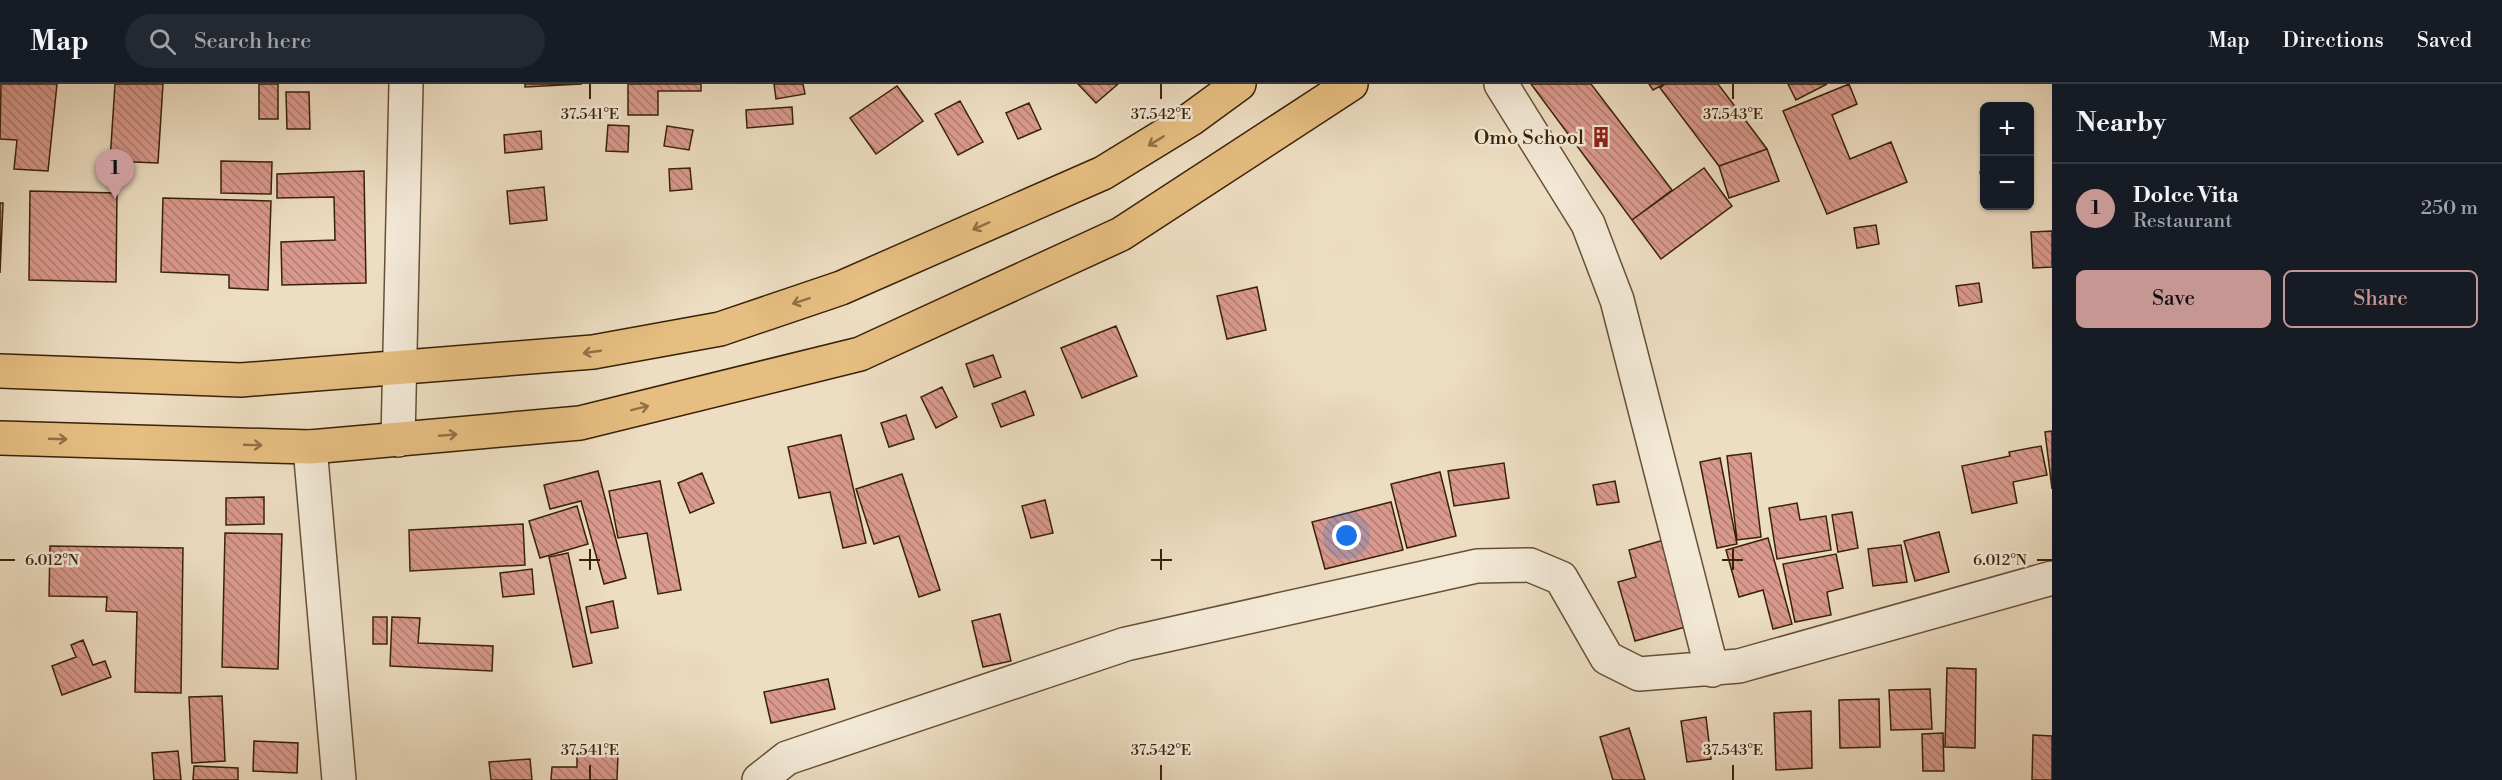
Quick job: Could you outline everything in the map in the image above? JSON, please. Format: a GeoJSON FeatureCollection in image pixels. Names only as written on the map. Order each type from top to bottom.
{"type":"FeatureCollection","features":[{"type":"Feature","properties":{"kind":"highway"},"geometry":{"type":"LineString","coordinates":[[0,371],[241,380],[593,352],[720,329],[841,288],[1103,173],[1191,119],[1239,84]]}},
{"type":"Feature","properties":{"kind":"highway"},"geometry":{"type":"LineString","coordinates":[[0,438],[310,447],[580,423],[860,354],[1121,234],[1351,84]]}},
{"type":"Feature","properties":{"kind":"street"},"geometry":{"type":"LineString","coordinates":[[398,440],[406,84]]}},
{"type":"Feature","properties":{"kind":"street"},"geometry":{"type":"LineString","coordinates":[[1501,84],[1588,224],[1617,300],[1712,670]]}},
{"type":"Feature","properties":{"kind":"street"},"geometry":{"type":"LineString","coordinates":[[310,447],[339,780]]}},
{"type":"Feature","properties":{"kind":"street"},"geometry":{"type":"LineString","coordinates":[[759,780],[787,758],[1126,644],[1477,566],[1530,565],[1561,578],[1607,658],[1639,674],[1712,670],[1739,666],[2052,578]]}},
{"type":"Feature","properties":{"kind":"building"},"geometry":{"type":"Polygon","coordinates":[[[1,84],[57,84],[48,171],[14,169],[17,140],[0,139],[1,84]]]}},
{"type":"Feature","properties":{"kind":"building"},"geometry":{"type":"Polygon","coordinates":[[[115,84],[163,84],[158,163],[110,161],[115,84]]]}},
{"type":"Feature","properties":{"kind":"building"},"geometry":{"type":"Polygon","coordinates":[[[259,84],[278,84],[278,119],[259,119],[259,84]]]}},
{"type":"Feature","properties":{"kind":"building"},"geometry":{"type":"Polygon","coordinates":[[[525,84],[582,84],[525,87],[525,84]]]}},
{"type":"Feature","properties":{"kind":"building"},"geometry":{"type":"Polygon","coordinates":[[[628,84],[701,84],[701,91],[658,91],[658,115],[628,115],[628,84]]]}},
{"type":"Feature","properties":{"kind":"building"},"geometry":{"type":"Polygon","coordinates":[[[774,84],[803,84],[805,94],[776,99],[774,84]]]}},
{"type":"Feature","properties":{"kind":"building"},"geometry":{"type":"Polygon","coordinates":[[[1078,84],[1118,84],[1096,103],[1078,84]]]}},
{"type":"Feature","properties":{"kind":"building","name":"Omo School"},"geometry":{"type":"Polygon","coordinates":[[[1531,84],[1591,84],[1672,190],[1632,220],[1531,84]]]}},
{"type":"Feature","properties":{"kind":"building"},"geometry":{"type":"Polygon","coordinates":[[[1649,84],[1664,84],[1653,90],[1649,84]]]}},
{"type":"Feature","properties":{"kind":"building"},"geometry":{"type":"Polygon","coordinates":[[[1665,84],[1718,84],[1767,149],[1719,166],[1660,88],[1665,84]]]}},
{"type":"Feature","properties":{"kind":"building"},"geometry":{"type":"Polygon","coordinates":[[[1788,84],[1827,84],[1796,100],[1788,84]]]}},
{"type":"Feature","properties":{"kind":"building"},"geometry":{"type":"Polygon","coordinates":[[[1849,84],[1857,104],[1832,115],[1850,159],[1891,142],[1907,182],[1827,214],[1783,111],[1849,84]]]}},
{"type":"Feature","properties":{"kind":"building"},"geometry":{"type":"Polygon","coordinates":[[[897,86],[923,121],[876,154],[850,118],[897,86]]]}},
{"type":"Feature","properties":{"kind":"building"},"geometry":{"type":"Polygon","coordinates":[[[286,92],[309,92],[310,129],[287,129],[286,92]]]}},
{"type":"Feature","properties":{"kind":"building"},"geometry":{"type":"Polygon","coordinates":[[[960,101],[983,142],[958,155],[935,114],[960,101]]]}},
{"type":"Feature","properties":{"kind":"building"},"geometry":{"type":"Polygon","coordinates":[[[1029,103],[1041,129],[1018,139],[1006,113],[1029,103]]]}},
{"type":"Feature","properties":{"kind":"building"},"geometry":{"type":"Polygon","coordinates":[[[792,107],[793,124],[747,128],[746,110],[792,107]]]}},
{"type":"Feature","properties":{"kind":"building"},"geometry":{"type":"Polygon","coordinates":[[[608,125],[629,126],[628,152],[606,151],[608,125]]]}},
{"type":"Feature","properties":{"kind":"building"},"geometry":{"type":"Polygon","coordinates":[[[667,126],[693,130],[689,150],[664,146],[667,126]]]}},
{"type":"Feature","properties":{"kind":"building"},"geometry":{"type":"Polygon","coordinates":[[[541,131],[542,149],[505,153],[504,135],[541,131]]]}},
{"type":"Feature","properties":{"kind":"building"},"geometry":{"type":"Polygon","coordinates":[[[1767,149],[1779,181],[1729,198],[1719,166],[1767,149]]]}},
{"type":"Feature","properties":{"kind":"building"},"geometry":{"type":"Polygon","coordinates":[[[221,161],[272,162],[271,194],[221,193],[221,161]]]}},
{"type":"Feature","properties":{"kind":"building"},"geometry":{"type":"Polygon","coordinates":[[[690,168],[692,189],[670,191],[669,169],[690,168]]]}},
{"type":"Feature","properties":{"kind":"building"},"geometry":{"type":"Polygon","coordinates":[[[1704,168],[1732,206],[1661,259],[1632,220],[1704,168]]]}},
{"type":"Feature","properties":{"kind":"building"},"geometry":{"type":"Polygon","coordinates":[[[364,171],[366,283],[282,285],[281,242],[335,240],[334,197],[277,198],[277,174],[364,171]]]}},
{"type":"Feature","properties":{"kind":"building"},"geometry":{"type":"Polygon","coordinates":[[[544,187],[547,220],[510,224],[507,191],[544,187]]]}},
{"type":"Feature","properties":{"kind":"building"},"geometry":{"type":"Polygon","coordinates":[[[30,191],[117,193],[116,282],[29,280],[30,191]]]}},
{"type":"Feature","properties":{"kind":"building"},"geometry":{"type":"Polygon","coordinates":[[[163,198],[271,201],[268,290],[229,288],[229,275],[161,272],[163,198]]]}},
{"type":"Feature","properties":{"kind":"building"},"geometry":{"type":"Polygon","coordinates":[[[0,203],[3,203],[0,273],[0,203]]]}},
{"type":"Feature","properties":{"kind":"building"},"geometry":{"type":"Polygon","coordinates":[[[1876,225],[1879,244],[1857,248],[1854,228],[1876,225]]]}},
{"type":"Feature","properties":{"kind":"building"},"geometry":{"type":"Polygon","coordinates":[[[2052,231],[2052,267],[2033,268],[2031,232],[2052,231]]]}},
{"type":"Feature","properties":{"kind":"building"},"geometry":{"type":"Polygon","coordinates":[[[1979,283],[1982,302],[1959,306],[1956,286],[1979,283]]]}},
{"type":"Feature","properties":{"kind":"building"},"geometry":{"type":"Polygon","coordinates":[[[1257,287],[1266,330],[1227,339],[1217,296],[1257,287]]]}},
{"type":"Feature","properties":{"kind":"building"},"geometry":{"type":"Polygon","coordinates":[[[1116,326],[1137,376],[1082,398],[1061,348],[1116,326]]]}},
{"type":"Feature","properties":{"kind":"building"},"geometry":{"type":"Polygon","coordinates":[[[993,355],[1001,377],[974,387],[966,364],[993,355]]]}},
{"type":"Feature","properties":{"kind":"building"},"geometry":{"type":"Polygon","coordinates":[[[942,387],[957,417],[936,428],[921,397],[942,387]]]}},
{"type":"Feature","properties":{"kind":"building"},"geometry":{"type":"Polygon","coordinates":[[[1025,391],[1034,415],[1001,427],[992,404],[1025,391]]]}},
{"type":"Feature","properties":{"kind":"building"},"geometry":{"type":"Polygon","coordinates":[[[906,415],[914,439],[889,447],[881,423],[906,415]]]}},
{"type":"Feature","properties":{"kind":"building"},"geometry":{"type":"Polygon","coordinates":[[[2052,431],[2052,489],[2045,432],[2052,431]]]}},
{"type":"Feature","properties":{"kind":"building"},"geometry":{"type":"Polygon","coordinates":[[[841,435],[866,543],[843,548],[830,492],[799,498],[788,447],[841,435]]]}},
{"type":"Feature","properties":{"kind":"building"},"geometry":{"type":"Polygon","coordinates":[[[2041,446],[2047,475],[2013,482],[2017,503],[1972,513],[1962,466],[2010,456],[2009,452],[2041,446]]]}},
{"type":"Feature","properties":{"kind":"building"},"geometry":{"type":"Polygon","coordinates":[[[1751,453],[1761,537],[1737,540],[1727,456],[1751,453]]]}},
{"type":"Feature","properties":{"kind":"building"},"geometry":{"type":"Polygon","coordinates":[[[1720,458],[1737,544],[1717,548],[1700,462],[1720,458]]]}},
{"type":"Feature","properties":{"kind":"building"},"geometry":{"type":"Polygon","coordinates":[[[1504,463],[1509,498],[1454,506],[1448,471],[1504,463]]]}},
{"type":"Feature","properties":{"kind":"building"},"geometry":{"type":"Polygon","coordinates":[[[598,471],[626,578],[604,584],[581,501],[550,509],[544,485],[598,471]]]}},
{"type":"Feature","properties":{"kind":"building"},"geometry":{"type":"Polygon","coordinates":[[[1440,472],[1456,536],[1407,548],[1391,484],[1440,472]]]}},
{"type":"Feature","properties":{"kind":"building"},"geometry":{"type":"Polygon","coordinates":[[[702,473],[714,503],[690,513],[678,483],[702,473]]]}},
{"type":"Feature","properties":{"kind":"building"},"geometry":{"type":"Polygon","coordinates":[[[902,474],[940,590],[919,597],[899,536],[874,544],[856,489],[902,474]]]}},
{"type":"Feature","properties":{"kind":"building"},"geometry":{"type":"Polygon","coordinates":[[[660,481],[681,590],[658,594],[647,533],[618,538],[609,491],[660,481]]]}},
{"type":"Feature","properties":{"kind":"building"},"geometry":{"type":"Polygon","coordinates":[[[1615,481],[1619,502],[1597,505],[1593,485],[1615,481]]]}},
{"type":"Feature","properties":{"kind":"building"},"geometry":{"type":"Polygon","coordinates":[[[264,497],[264,524],[226,525],[226,498],[264,497]]]}},
{"type":"Feature","properties":{"kind":"building"},"geometry":{"type":"Polygon","coordinates":[[[1045,500],[1053,533],[1031,538],[1022,506],[1045,500]]]}},
{"type":"Feature","properties":{"kind":"building"},"geometry":{"type":"Polygon","coordinates":[[[1391,502],[1403,550],[1325,569],[1312,522],[1391,502]]]}},
{"type":"Feature","properties":{"kind":"building"},"geometry":{"type":"Polygon","coordinates":[[[1797,503],[1800,520],[1826,516],[1831,550],[1777,559],[1769,508],[1797,503]]]}},
{"type":"Feature","properties":{"kind":"building"},"geometry":{"type":"Polygon","coordinates":[[[577,506],[588,544],[540,558],[529,521],[577,506]]]}},
{"type":"Feature","properties":{"kind":"building"},"geometry":{"type":"Polygon","coordinates":[[[1852,512],[1858,548],[1838,552],[1832,515],[1852,512]]]}},
{"type":"Feature","properties":{"kind":"building"},"geometry":{"type":"Polygon","coordinates":[[[523,524],[525,565],[410,571],[409,530],[523,524]]]}},
{"type":"Feature","properties":{"kind":"building"},"geometry":{"type":"Polygon","coordinates":[[[1939,532],[1949,572],[1915,581],[1904,541],[1939,532]]]}},
{"type":"Feature","properties":{"kind":"building"},"geometry":{"type":"Polygon","coordinates":[[[225,533],[282,534],[278,669],[222,667],[225,533]]]}},
{"type":"Feature","properties":{"kind":"building"},"geometry":{"type":"Polygon","coordinates":[[[1768,538],[1792,624],[1773,629],[1763,590],[1739,597],[1726,550],[1768,538]]]}},
{"type":"Feature","properties":{"kind":"building"},"geometry":{"type":"Polygon","coordinates":[[[1664,540],[1689,626],[1635,641],[1618,582],[1636,577],[1629,550],[1664,540]]]}},
{"type":"Feature","properties":{"kind":"building"},"geometry":{"type":"Polygon","coordinates":[[[1901,545],[1907,582],[1873,586],[1868,549],[1901,545]]]}},
{"type":"Feature","properties":{"kind":"building"},"geometry":{"type":"Polygon","coordinates":[[[50,546],[183,548],[181,693],[135,692],[137,612],[106,611],[107,597],[49,596],[50,546]]]}},
{"type":"Feature","properties":{"kind":"building"},"geometry":{"type":"Polygon","coordinates":[[[568,553],[592,663],[573,667],[549,557],[568,553]]]}},
{"type":"Feature","properties":{"kind":"building"},"geometry":{"type":"Polygon","coordinates":[[[1836,554],[1843,588],[1827,592],[1831,615],[1795,622],[1783,564],[1836,554]]]}},
{"type":"Feature","properties":{"kind":"building"},"geometry":{"type":"Polygon","coordinates":[[[532,569],[534,594],[503,597],[500,573],[532,569]]]}},
{"type":"Feature","properties":{"kind":"building"},"geometry":{"type":"Polygon","coordinates":[[[613,601],[618,628],[591,633],[586,607],[613,601]]]}},
{"type":"Feature","properties":{"kind":"building"},"geometry":{"type":"Polygon","coordinates":[[[1000,614],[1011,661],[983,667],[972,621],[1000,614]]]}},
{"type":"Feature","properties":{"kind":"building"},"geometry":{"type":"Polygon","coordinates":[[[373,617],[387,617],[387,644],[373,644],[373,617]]]}},
{"type":"Feature","properties":{"kind":"building"},"geometry":{"type":"Polygon","coordinates":[[[392,617],[420,618],[418,643],[493,646],[492,671],[390,666],[392,617]]]}},
{"type":"Feature","properties":{"kind":"building"},"geometry":{"type":"Polygon","coordinates":[[[83,640],[93,665],[105,661],[111,677],[62,695],[52,666],[76,657],[71,645],[83,640]]]}},
{"type":"Feature","properties":{"kind":"building"},"geometry":{"type":"Polygon","coordinates":[[[1947,668],[1976,669],[1975,748],[1945,747],[1947,668]]]}},
{"type":"Feature","properties":{"kind":"building"},"geometry":{"type":"Polygon","coordinates":[[[828,679],[835,709],[771,723],[764,692],[828,679]]]}},
{"type":"Feature","properties":{"kind":"building"},"geometry":{"type":"Polygon","coordinates":[[[1930,689],[1932,729],[1891,730],[1889,690],[1930,689]]]}},
{"type":"Feature","properties":{"kind":"building"},"geometry":{"type":"Polygon","coordinates":[[[222,696],[225,761],[192,763],[189,697],[222,696]]]}},
{"type":"Feature","properties":{"kind":"building"},"geometry":{"type":"Polygon","coordinates":[[[1879,699],[1880,747],[1840,748],[1839,700],[1879,699]]]}},
{"type":"Feature","properties":{"kind":"building"},"geometry":{"type":"Polygon","coordinates":[[[1811,711],[1812,768],[1776,770],[1774,713],[1811,711]]]}},
{"type":"Feature","properties":{"kind":"building"},"geometry":{"type":"Polygon","coordinates":[[[1706,717],[1711,759],[1687,762],[1681,721],[1706,717]]]}},
{"type":"Feature","properties":{"kind":"building"},"geometry":{"type":"Polygon","coordinates":[[[1629,728],[1645,780],[1613,780],[1600,737],[1629,728]]]}},
{"type":"Feature","properties":{"kind":"building"},"geometry":{"type":"Polygon","coordinates":[[[1943,733],[1944,771],[1923,771],[1922,734],[1943,733]]]}},
{"type":"Feature","properties":{"kind":"building"},"geometry":{"type":"Polygon","coordinates":[[[2033,735],[2052,736],[2052,780],[2032,780],[2033,735]]]}},
{"type":"Feature","properties":{"kind":"building"},"geometry":{"type":"Polygon","coordinates":[[[254,741],[298,743],[297,773],[253,771],[254,741]]]}},
{"type":"Feature","properties":{"kind":"building"},"geometry":{"type":"Polygon","coordinates":[[[178,751],[181,780],[154,780],[152,753],[178,751]]]}},
{"type":"Feature","properties":{"kind":"building"},"geometry":{"type":"Polygon","coordinates":[[[577,753],[618,754],[617,780],[551,780],[552,767],[577,767],[577,753]]]}},
{"type":"Feature","properties":{"kind":"building"},"geometry":{"type":"Polygon","coordinates":[[[530,759],[532,780],[491,780],[489,762],[530,759]]]}},
{"type":"Feature","properties":{"kind":"building"},"geometry":{"type":"Polygon","coordinates":[[[194,766],[238,768],[238,780],[193,780],[194,766]]]}},
{"type":"Feature","properties":{"kind":"place","name":"Omo School"},"geometry":{"type":"Point","coordinates":[1601,137]}},
{"type":"Feature","properties":{"kind":"place","name":"Dolce Vita"},"geometry":{"type":"Point","coordinates":[115,199]}}]}
